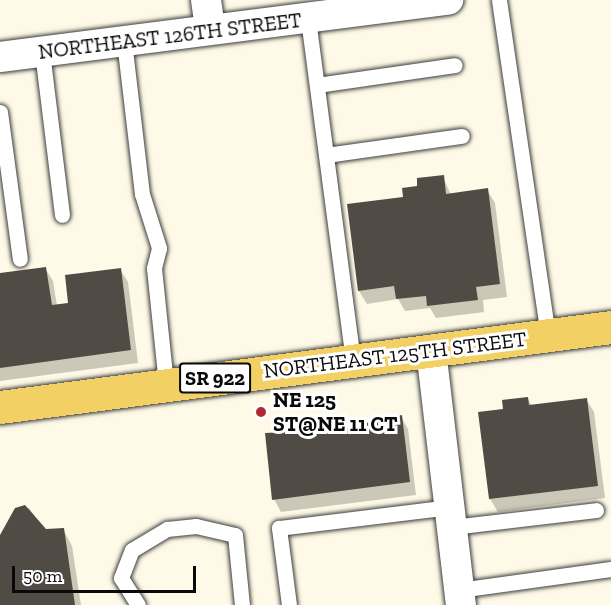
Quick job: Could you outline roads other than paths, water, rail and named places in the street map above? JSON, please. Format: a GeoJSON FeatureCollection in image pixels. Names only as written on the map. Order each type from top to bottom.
{"type":"FeatureCollection","features":[{"type":"Feature","properties":{"kind":"main road","name":"NORTHEAST 125TH STREET"},"geometry":{"type":"LineString","coordinates":[[0,407],[611,327]]}},
{"type":"Feature","properties":{"kind":"street"},"geometry":{"type":"LineString","coordinates":[[206,0],[210,30]]}},
{"type":"Feature","properties":{"kind":"street","name":"NORTHEAST 126TH STREET"},"geometry":{"type":"LineString","coordinates":[[0,55],[42,52],[448,0]]}},
{"type":"Feature","properties":{"kind":"street"},"geometry":{"type":"LineString","coordinates":[[431,350],[460,597]]}},
{"type":"Feature","properties":{"kind":"lane"},"geometry":{"type":"LineString","coordinates":[[498,0],[548,335]]}},
{"type":"Feature","properties":{"kind":"lane"},"geometry":{"type":"LineString","coordinates":[[308,19],[353,360]]}},
{"type":"Feature","properties":{"kind":"lane"},"geometry":{"type":"LineString","coordinates":[[124,41],[142,194],[159,248],[154,268],[166,385]]}},
{"type":"Feature","properties":{"kind":"lane"},"geometry":{"type":"LineString","coordinates":[[42,52],[63,215]]}},
{"type":"Feature","properties":{"kind":"lane"},"geometry":{"type":"LineString","coordinates":[[317,85],[455,65]]}},
{"type":"Feature","properties":{"kind":"lane"},"geometry":{"type":"LineString","coordinates":[[0,112],[20,259]]}},
{"type":"Feature","properties":{"kind":"lane"},"geometry":{"type":"LineString","coordinates":[[326,155],[462,136]]}},
{"type":"Feature","properties":{"kind":"lane"},"geometry":{"type":"LineString","coordinates":[[289,605],[279,528],[596,510]]}},
{"type":"Feature","properties":{"kind":"lane"},"geometry":{"type":"LineString","coordinates":[[138,605],[121,578],[132,550],[167,529],[196,526],[235,534],[242,605]]}},
{"type":"Feature","properties":{"kind":"lane"},"geometry":{"type":"LineString","coordinates":[[460,597],[611,569]]}},
{"type":"Feature","properties":{"kind":"place","name":"NE 125 ST@NE 11 CT"},"geometry":{"type":"Point","coordinates":[261,412]}}]}
